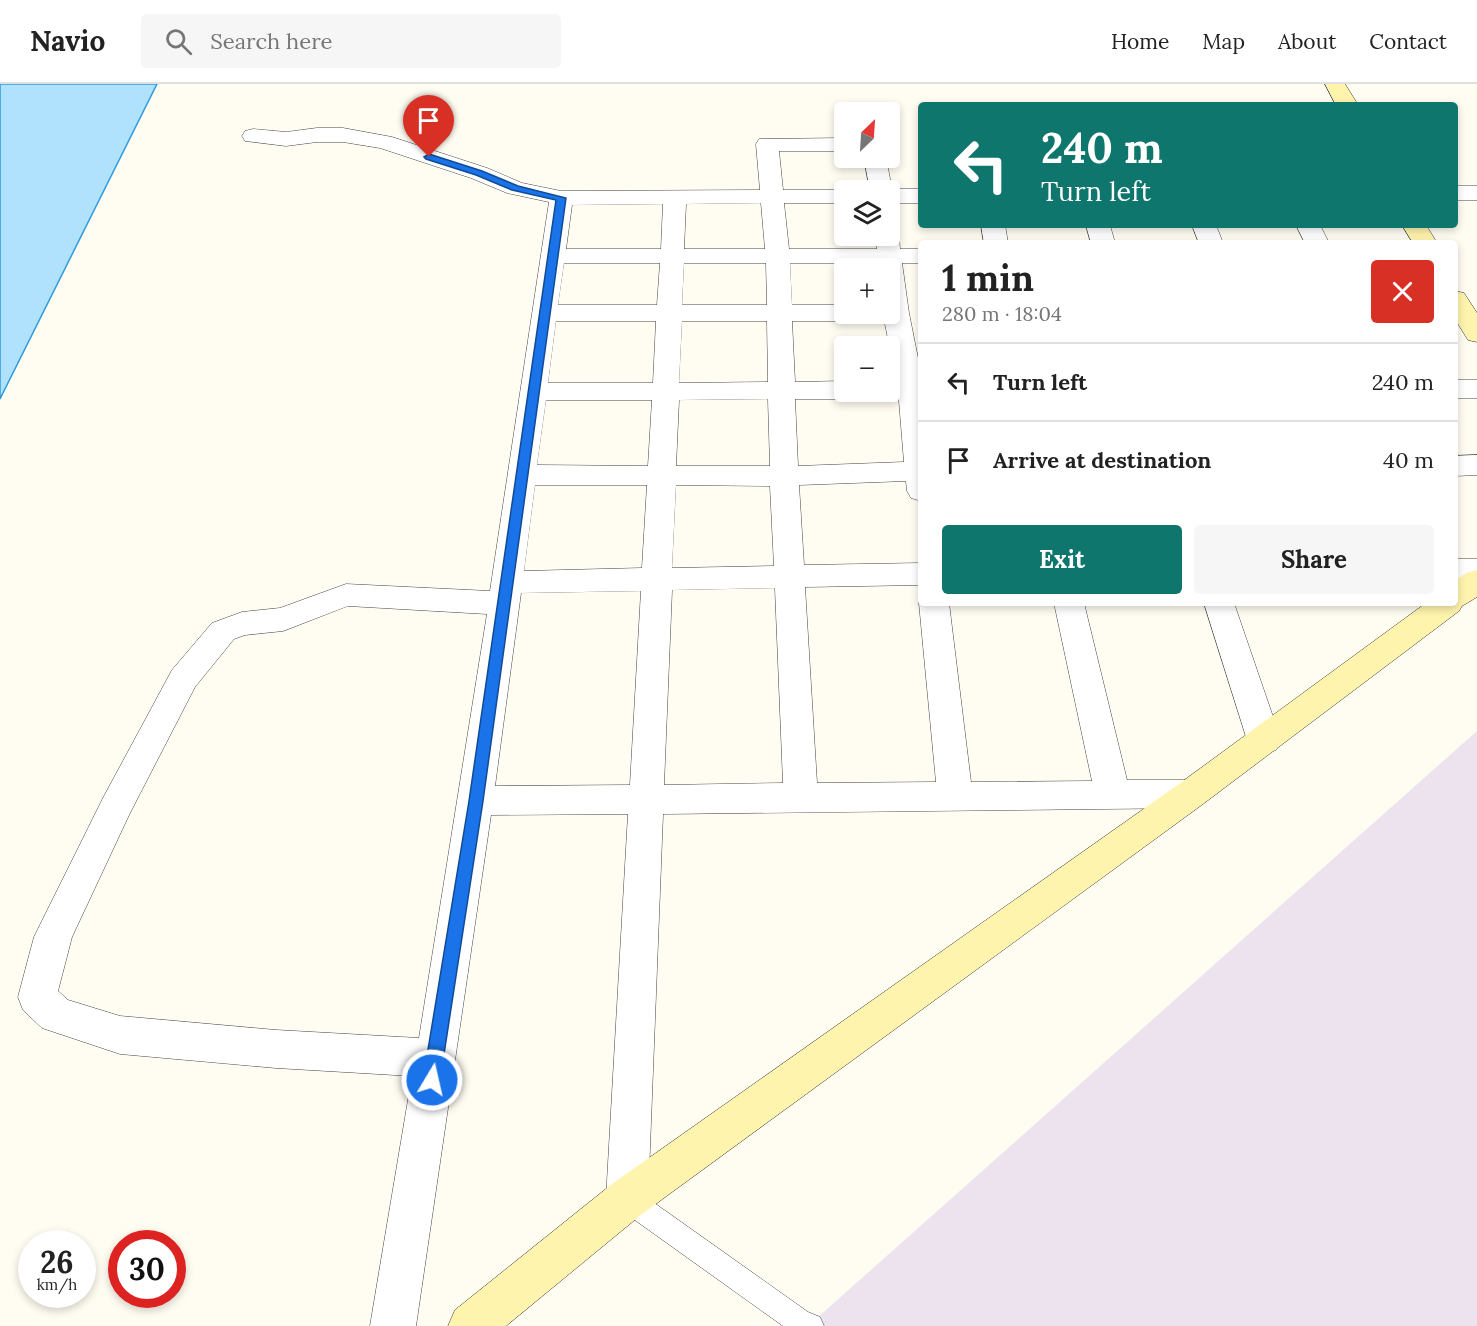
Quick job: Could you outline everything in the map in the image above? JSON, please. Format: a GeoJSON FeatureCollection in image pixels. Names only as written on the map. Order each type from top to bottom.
{"type":"FeatureCollection","features":[{"type":"Feature","properties":{"kind":"street"},"geometry":{"type":"LineString","coordinates":[[1335,84],[1345,102]]}},
{"type":"Feature","properties":{"kind":"street"},"geometry":{"type":"LineString","coordinates":[[253,136],[286,139],[317,135],[343,135],[384,142],[479,173],[515,188],[561,198],[834,196]]}},
{"type":"Feature","properties":{"kind":"street"},"geometry":{"type":"LineString","coordinates":[[801,798],[784,476],[778,256],[767,144],[834,144]]}},
{"type":"Feature","properties":{"kind":"street"},"geometry":{"type":"LineString","coordinates":[[1458,193],[1477,193]]}},
{"type":"Feature","properties":{"kind":"street"},"geometry":{"type":"LineString","coordinates":[[900,196],[918,196]]}},
{"type":"Feature","properties":{"kind":"street"},"geometry":{"type":"LineString","coordinates":[[627,1199],[675,197]]}},
{"type":"Feature","properties":{"kind":"street"},"geometry":{"type":"LineString","coordinates":[[393,1326],[476,801],[561,198]]}},
{"type":"Feature","properties":{"kind":"street"},"geometry":{"type":"LineString","coordinates":[[553,256],[778,256],[888,246],[918,254]]}},
{"type":"Feature","properties":{"kind":"street"},"geometry":{"type":"LineString","coordinates":[[888,246],[902,313],[907,390],[918,464]]}},
{"type":"Feature","properties":{"kind":"street"},"geometry":{"type":"LineString","coordinates":[[1458,308],[1477,334]]}},
{"type":"Feature","properties":{"kind":"street"},"geometry":{"type":"LineString","coordinates":[[545,313],[834,313]]}},
{"type":"Feature","properties":{"kind":"street"},"geometry":{"type":"LineString","coordinates":[[1458,389],[1477,389]]}},
{"type":"Feature","properties":{"kind":"street"},"geometry":{"type":"LineString","coordinates":[[534,392],[834,390]]}},
{"type":"Feature","properties":{"kind":"street"},"geometry":{"type":"LineString","coordinates":[[1458,466],[1477,465]]}},
{"type":"Feature","properties":{"kind":"street"},"geometry":{"type":"LineString","coordinates":[[523,475],[918,478]]}},
{"type":"Feature","properties":{"kind":"street"},"geometry":{"type":"LineString","coordinates":[[1458,570],[1477,570]]}},
{"type":"Feature","properties":{"kind":"street"},"geometry":{"type":"LineString","coordinates":[[435,1058],[276,1049],[120,1035],[57,1016],[37,997],[53,937],[115,808],[183,679],[223,632],[242,624],[283,620],[346,595],[505,592],[657,579],[918,574]]}},
{"type":"Feature","properties":{"kind":"street"},"geometry":{"type":"LineString","coordinates":[[1458,595],[1477,581]]}},
{"type":"Feature","properties":{"kind":"street"},"geometry":{"type":"LineString","coordinates":[[934,606],[955,797]]}},
{"type":"Feature","properties":{"kind":"street"},"geometry":{"type":"LineString","coordinates":[[1071,606],[1113,795]]}},
{"type":"Feature","properties":{"kind":"street"},"geometry":{"type":"LineString","coordinates":[[1220,606],[1264,740]]}},
{"type":"Feature","properties":{"kind":"street"},"geometry":{"type":"LineString","coordinates":[[471,1326],[627,1199],[1191,794],[1444,606]]}},
{"type":"Feature","properties":{"kind":"street"},"geometry":{"type":"LineString","coordinates":[[476,801],[1191,794]]}},
{"type":"Feature","properties":{"kind":"lane"},"geometry":{"type":"LineString","coordinates":[[627,1199],[799,1321],[811,1326]]}},
{"type":"Feature","properties":{"kind":"shaded area"},"geometry":{"type":"Polygon","coordinates":[[[1477,731],[1477,1326],[808,1326],[1477,731]]]}},
{"type":"Feature","properties":{"kind":"water"},"geometry":{"type":"Polygon","coordinates":[[[0,84],[157,84],[0,399],[0,84]]]}},
{"type":"Feature","properties":{"kind":"route"},"geometry":{"type":"LineString","coordinates":[[429,157],[479,173],[515,188],[561,198],[476,801],[432,1080]]}}]}
